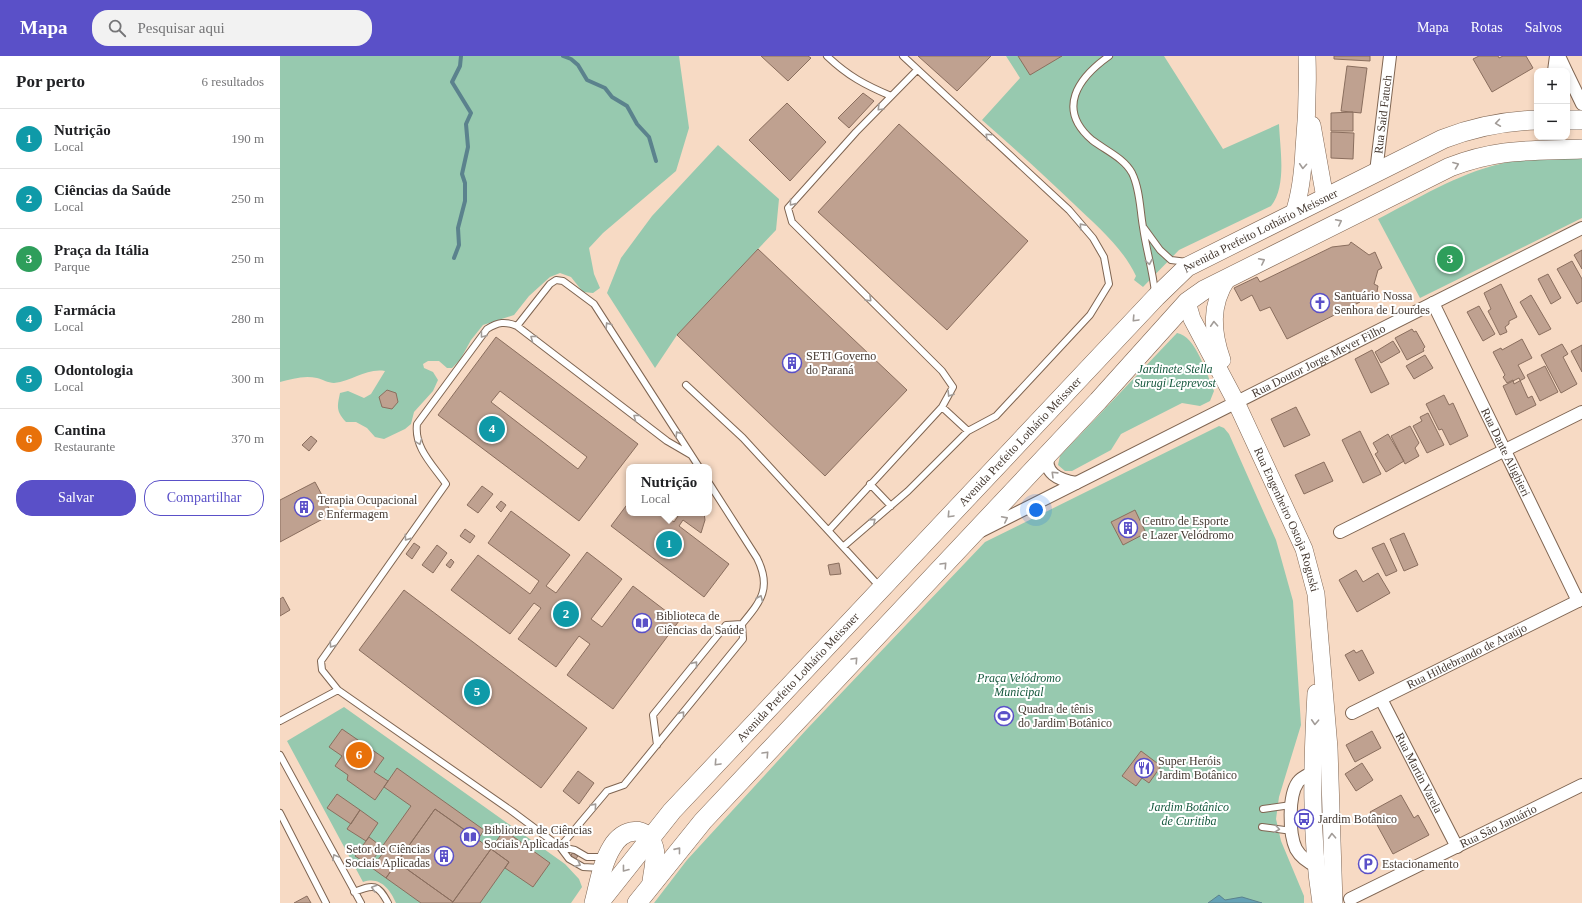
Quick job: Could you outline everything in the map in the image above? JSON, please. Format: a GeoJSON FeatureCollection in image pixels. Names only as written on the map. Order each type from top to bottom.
{"type":"FeatureCollection","features":[{"type":"Feature","properties":{"kind":"main road"},"geometry":{"type":"LineString","coordinates":[[1294,213],[1301,190],[1308,99],[1307,56]]}},
{"type":"Feature","properties":{"kind":"main road"},"geometry":{"type":"LineString","coordinates":[[1304,240],[1317,228],[1325,210],[1325,198],[1308,99]]}},
{"type":"Feature","properties":{"kind":"main road","name":"Avenida Prefeito Lothário Meissner"},"geometry":{"type":"LineString","coordinates":[[599,903],[649,838],[672,811],[1076,381],[1176,277],[1194,262],[1376,172],[1459,133],[1494,123],[1534,120]]}},
{"type":"Feature","properties":{"kind":"main road"},"geometry":{"type":"LineString","coordinates":[[1570,120],[1582,120]]}},
{"type":"Feature","properties":{"kind":"main road"},"geometry":{"type":"LineString","coordinates":[[637,903],[703,821],[1098,401],[1187,302],[1227,279],[1450,167],[1484,155],[1513,151],[1582,149]]}},
{"type":"Feature","properties":{"kind":"main road"},"geometry":{"type":"LineString","coordinates":[[1187,302],[1185,291],[1187,278],[1194,262]]}},
{"type":"Feature","properties":{"kind":"main road","name":"Rua Engenheiro Ostoja Roguski"},"geometry":{"type":"LineString","coordinates":[[1227,279],[1216,301],[1214,323],[1217,346],[1236,402]]}},
{"type":"Feature","properties":{"kind":"main road","name":"Rua Engenheiro Ostoja Roguski"},"geometry":{"type":"LineString","coordinates":[[1187,302],[1192,319],[1236,402],[1309,562],[1316,594],[1328,732],[1334,859],[1334,903]]}},
{"type":"Feature","properties":{"kind":"main road"},"geometry":{"type":"LineString","coordinates":[[1076,381],[1098,401]]}},
{"type":"Feature","properties":{"kind":"main road"},"geometry":{"type":"LineString","coordinates":[[864,606],[886,627]]}},
{"type":"Feature","properties":{"kind":"main road","name":"Rua Engenheiro Ostoja Roguski"},"geometry":{"type":"LineString","coordinates":[[1320,641],[1313,772],[1321,903]]}},
{"type":"Feature","properties":{"kind":"main road"},"geometry":{"type":"LineString","coordinates":[[1313,772],[1320,773],[1330,784]]}},
{"type":"Feature","properties":{"kind":"main road"},"geometry":{"type":"LineString","coordinates":[[594,903],[612,846],[619,837],[630,831],[641,832],[649,838],[654,848],[655,859],[652,883]]}},
{"type":"Feature","properties":{"kind":"main road"},"geometry":{"type":"LineString","coordinates":[[1318,867],[1330,864],[1334,859]]}},
{"type":"Feature","properties":{"kind":"street","name":"Rua Said Fatuch"},"geometry":{"type":"LineString","coordinates":[[1376,172],[1390,56]]}},
{"type":"Feature","properties":{"kind":"street"},"geometry":{"type":"LineString","coordinates":[[1555,68],[1557,56]]}},
{"type":"Feature","properties":{"kind":"street"},"geometry":{"type":"LineString","coordinates":[[1557,56],[1564,68]]}},
{"type":"Feature","properties":{"kind":"street"},"geometry":{"type":"LineString","coordinates":[[1570,80],[1582,104]]}},
{"type":"Feature","properties":{"kind":"street","name":"Rua Doutor Jorge Meyer Filho"},"geometry":{"type":"LineString","coordinates":[[970,537],[1582,228]]}},
{"type":"Feature","properties":{"kind":"street","name":"Rua Dante Alighieri"},"geometry":{"type":"LineString","coordinates":[[1433,303],[1504,450],[1580,600]]}},
{"type":"Feature","properties":{"kind":"street"},"geometry":{"type":"LineString","coordinates":[[1340,532],[1582,412]]}},
{"type":"Feature","properties":{"kind":"street"},"geometry":{"type":"LineString","coordinates":[[1050,452],[1047,459],[1048,467],[1053,476],[1062,480],[1076,483]]}},
{"type":"Feature","properties":{"kind":"street","name":"Rua Hildebrando de Araújo"},"geometry":{"type":"LineString","coordinates":[[1352,713],[1580,600]]}},
{"type":"Feature","properties":{"kind":"street","name":"Rua Martin Varela"},"geometry":{"type":"LineString","coordinates":[[1381,699],[1457,847]]}},
{"type":"Feature","properties":{"kind":"street"},"geometry":{"type":"LineString","coordinates":[[1313,772],[1304,777],[1298,783],[1294,791],[1291,805],[1292,831],[1296,849],[1309,863],[1318,867]]}},
{"type":"Feature","properties":{"kind":"street","name":"Rua São Januário"},"geometry":{"type":"LineString","coordinates":[[1350,899],[1582,785]]}},
{"type":"Feature","properties":{"kind":"lane"},"geometry":{"type":"LineString","coordinates":[[827,56],[843,71],[859,82],[891,96]]}},
{"type":"Feature","properties":{"kind":"lane"},"geometry":{"type":"LineString","coordinates":[[844,546],[892,506],[968,430],[996,416],[1090,315],[1109,284],[1104,258],[1093,238],[1069,210],[903,56]]}},
{"type":"Feature","properties":{"kind":"lane"},"geometry":{"type":"LineString","coordinates":[[1109,56],[1093,67],[1081,80],[1074,94],[1075,110],[1082,129],[1132,172],[1156,297]]}},
{"type":"Feature","properties":{"kind":"lane"},"geometry":{"type":"LineString","coordinates":[[829,530],[942,407],[954,387],[942,371],[792,222],[788,208],[891,96],[917,70]]}},
{"type":"Feature","properties":{"kind":"lane"},"geometry":{"type":"LineString","coordinates":[[1143,227],[1160,250],[1171,260],[1194,262]]}},
{"type":"Feature","properties":{"kind":"lane"},"geometry":{"type":"LineString","coordinates":[[517,326],[550,284],[556,280],[563,281],[594,304],[697,464]]}},
{"type":"Feature","properties":{"kind":"lane"},"geometry":{"type":"LineString","coordinates":[[606,862],[584,867],[569,859],[560,847],[338,690],[322,670],[321,661],[446,484],[418,443],[416,433],[417,424],[487,329],[496,323],[507,322],[517,326],[667,441],[691,455]]}},
{"type":"Feature","properties":{"kind":"lane"},"geometry":{"type":"LineString","coordinates":[[686,385],[743,438],[882,588]]}},
{"type":"Feature","properties":{"kind":"lane"},"geometry":{"type":"LineString","coordinates":[[942,407],[968,430]]}},
{"type":"Feature","properties":{"kind":"lane"},"geometry":{"type":"LineString","coordinates":[[870,484],[892,506]]}},
{"type":"Feature","properties":{"kind":"lane"},"geometry":{"type":"LineString","coordinates":[[560,847],[607,791],[624,785],[657,745],[743,639],[742,624],[759,602],[764,588],[764,571],[712,488]]}},
{"type":"Feature","properties":{"kind":"lane"},"geometry":{"type":"LineString","coordinates":[[657,745],[653,715],[726,625],[742,624]]}},
{"type":"Feature","properties":{"kind":"lane"},"geometry":{"type":"LineString","coordinates":[[280,721],[338,690]]}},
{"type":"Feature","properties":{"kind":"lane"},"geometry":{"type":"LineString","coordinates":[[280,755],[361,903]]}},
{"type":"Feature","properties":{"kind":"lane"},"geometry":{"type":"LineString","coordinates":[[1263,809],[1291,805]]}},
{"type":"Feature","properties":{"kind":"lane"},"geometry":{"type":"LineString","coordinates":[[280,813],[326,903]]}},
{"type":"Feature","properties":{"kind":"lane"},"geometry":{"type":"LineString","coordinates":[[1262,827],[1292,831]]}},
{"type":"Feature","properties":{"kind":"lane"},"geometry":{"type":"LineString","coordinates":[[560,847],[575,850],[587,857],[606,862]]}},
{"type":"Feature","properties":{"kind":"lane"},"geometry":{"type":"LineString","coordinates":[[354,892],[369,886],[373,886],[381,890],[388,903]]}},
{"type":"Feature","properties":{"kind":"green space"},"geometry":{"type":"Polygon","coordinates":[[[280,56],[679,56],[689,128],[676,171],[603,233],[589,248],[594,274],[600,288],[593,293],[583,292],[571,277],[560,273],[550,277],[529,296],[514,315],[483,325],[471,340],[460,360],[452,368],[447,368],[439,361],[428,361],[423,364],[424,368],[433,372],[438,380],[433,391],[414,412],[411,424],[405,429],[384,439],[375,437],[367,428],[356,422],[346,422],[340,415],[338,405],[340,393],[348,391],[364,398],[371,394],[385,371],[372,371],[334,383],[307,377],[280,382],[280,56]]]}},
{"type":"Feature","properties":{"kind":"green space"},"geometry":{"type":"Polygon","coordinates":[[[1006,56],[1164,56],[1223,149],[1279,124],[1281,178],[1276,198],[1271,206],[1179,250],[1143,287],[1134,280],[1136,276],[1131,266],[1109,238],[1041,173],[982,120],[1020,78],[1006,56]]]}},
{"type":"Feature","properties":{"kind":"green space"},"geometry":{"type":"Polygon","coordinates":[[[718,145],[779,199],[776,230],[677,335],[655,368],[607,293],[621,258],[652,216],[718,145]]]}},
{"type":"Feature","properties":{"kind":"green space"},"geometry":{"type":"Polygon","coordinates":[[[1582,158],[1582,218],[1420,298],[1378,219],[1438,188],[1484,168],[1520,161],[1582,158]]]}},
{"type":"Feature","properties":{"kind":"green space","name":"Jardinete Stella Surugi Leprevost"},"geometry":{"type":"Polygon","coordinates":[[[1177,333],[1190,341],[1200,357],[1214,391],[1210,401],[1200,406],[1182,403],[1121,434],[1111,450],[1072,471],[1065,471],[1058,465],[1060,456],[1177,333]]]}},
{"type":"Feature","properties":{"kind":"green space"},"geometry":{"type":"Polygon","coordinates":[[[1219,426],[1224,428],[1229,434],[1276,540],[1293,601],[1301,725],[1279,797],[1276,819],[1281,841],[1304,896],[1304,903],[654,903],[687,860],[807,729],[985,542],[1219,426]]]}},
{"type":"Feature","properties":{"kind":"green space"},"geometry":{"type":"Polygon","coordinates":[[[344,707],[565,864],[579,879],[582,887],[571,903],[396,903],[391,893],[384,885],[374,881],[363,882],[287,741],[344,707]]]}},
{"type":"Feature","properties":{"kind":"water"},"geometry":{"type":"Polygon","coordinates":[[[1219,895],[1225,900],[1242,897],[1262,903],[1208,903],[1219,895]]]}},
{"type":"Feature","properties":{"kind":"building"},"geometry":{"type":"Polygon","coordinates":[[[761,56],[808,56],[811,58],[788,81],[761,56]]]}},
{"type":"Feature","properties":{"kind":"building"},"geometry":{"type":"Polygon","coordinates":[[[918,56],[991,56],[957,91],[918,56]]]}},
{"type":"Feature","properties":{"kind":"building"},"geometry":{"type":"Polygon","coordinates":[[[1018,56],[1062,56],[1030,75],[1018,56]]]}},
{"type":"Feature","properties":{"kind":"building"},"geometry":{"type":"Polygon","coordinates":[[[1334,56],[1370,56],[1370,61],[1334,59],[1334,56]]]}},
{"type":"Feature","properties":{"kind":"building"},"geometry":{"type":"Polygon","coordinates":[[[1479,56],[1498,56],[1499,58],[1503,56],[1526,56],[1533,68],[1492,92],[1473,59],[1479,56]]]}},
{"type":"Feature","properties":{"kind":"building"},"geometry":{"type":"Polygon","coordinates":[[[1347,66],[1367,68],[1361,113],[1341,111],[1347,66]]]}},
{"type":"Feature","properties":{"kind":"building"},"geometry":{"type":"Polygon","coordinates":[[[863,93],[874,101],[849,128],[838,118],[863,93]]]}},
{"type":"Feature","properties":{"kind":"building"},"geometry":{"type":"Polygon","coordinates":[[[787,103],[826,142],[790,181],[749,140],[787,103]]]}},
{"type":"Feature","properties":{"kind":"building"},"geometry":{"type":"Polygon","coordinates":[[[1353,112],[1353,131],[1331,131],[1331,113],[1353,112]]]}},
{"type":"Feature","properties":{"kind":"building"},"geometry":{"type":"Polygon","coordinates":[[[899,124],[1028,241],[947,330],[818,212],[899,124]]]}},
{"type":"Feature","properties":{"kind":"building"},"geometry":{"type":"Polygon","coordinates":[[[1331,132],[1354,133],[1353,159],[1331,158],[1331,132]]]}},
{"type":"Feature","properties":{"kind":"building","name":"Santuário Nossa Senhora de Lourdes"},"geometry":{"type":"Polygon","coordinates":[[[1351,242],[1369,255],[1375,252],[1382,268],[1378,270],[1374,284],[1378,286],[1377,292],[1375,294],[1371,291],[1360,302],[1287,339],[1270,307],[1260,311],[1252,295],[1241,301],[1234,288],[1257,277],[1260,282],[1332,247],[1349,245],[1351,242]]]}},
{"type":"Feature","properties":{"kind":"building","name":"SETI Governo do Paraná"},"geometry":{"type":"Polygon","coordinates":[[[758,249],[907,390],[825,476],[677,335],[758,249]]]}},
{"type":"Feature","properties":{"kind":"building"},"geometry":{"type":"Polygon","coordinates":[[[1582,250],[1582,269],[1574,255],[1582,250]]]}},
{"type":"Feature","properties":{"kind":"building"},"geometry":{"type":"Polygon","coordinates":[[[1572,261],[1582,279],[1582,301],[1577,304],[1557,269],[1572,261]]]}},
{"type":"Feature","properties":{"kind":"building"},"geometry":{"type":"Polygon","coordinates":[[[1548,274],[1561,298],[1551,304],[1538,279],[1548,274]]]}},
{"type":"Feature","properties":{"kind":"building"},"geometry":{"type":"Polygon","coordinates":[[[1501,284],[1517,317],[1509,321],[1509,324],[1505,327],[1507,332],[1500,335],[1488,311],[1491,309],[1484,293],[1501,284]]]}},
{"type":"Feature","properties":{"kind":"building"},"geometry":{"type":"Polygon","coordinates":[[[1531,295],[1551,329],[1539,335],[1520,302],[1531,295]]]}},
{"type":"Feature","properties":{"kind":"building"},"geometry":{"type":"Polygon","coordinates":[[[1479,306],[1495,334],[1483,341],[1467,312],[1479,306]]]}},
{"type":"Feature","properties":{"kind":"building"},"geometry":{"type":"Polygon","coordinates":[[[1412,329],[1414,332],[1416,331],[1425,347],[1423,349],[1424,351],[1407,360],[1395,338],[1412,329]]]}},
{"type":"Feature","properties":{"kind":"building"},"geometry":{"type":"Polygon","coordinates":[[[496,337],[638,444],[579,521],[438,415],[496,337]],[[500,391],[491,402],[578,469],[587,457],[500,391]]]}},
{"type":"Feature","properties":{"kind":"building"},"geometry":{"type":"Polygon","coordinates":[[[1522,339],[1532,358],[1518,365],[1525,378],[1514,384],[1513,380],[1507,383],[1503,377],[1505,375],[1493,352],[1501,348],[1502,350],[1522,339]]]}},
{"type":"Feature","properties":{"kind":"building"},"geometry":{"type":"Polygon","coordinates":[[[1393,341],[1400,352],[1381,363],[1375,352],[1393,341]]]}},
{"type":"Feature","properties":{"kind":"building"},"geometry":{"type":"Polygon","coordinates":[[[1562,344],[1568,354],[1563,357],[1577,384],[1561,393],[1541,355],[1562,344]]]}},
{"type":"Feature","properties":{"kind":"building"},"geometry":{"type":"Polygon","coordinates":[[[1582,345],[1582,372],[1571,351],[1582,345]]]}},
{"type":"Feature","properties":{"kind":"building"},"geometry":{"type":"Polygon","coordinates":[[[1372,350],[1389,384],[1371,393],[1355,359],[1372,350]]]}},
{"type":"Feature","properties":{"kind":"building"},"geometry":{"type":"Polygon","coordinates":[[[1425,355],[1433,368],[1414,379],[1406,366],[1425,355]]]}},
{"type":"Feature","properties":{"kind":"building"},"geometry":{"type":"Polygon","coordinates":[[[1545,366],[1558,392],[1540,401],[1527,375],[1545,366]]]}},
{"type":"Feature","properties":{"kind":"building"},"geometry":{"type":"Polygon","coordinates":[[[1519,378],[1528,398],[1532,396],[1536,405],[1516,415],[1503,386],[1519,378]]]}},
{"type":"Feature","properties":{"kind":"building"},"geometry":{"type":"Polygon","coordinates":[[[387,390],[396,393],[398,402],[392,409],[382,407],[379,397],[387,390]]]}},
{"type":"Feature","properties":{"kind":"building"},"geometry":{"type":"Polygon","coordinates":[[[1444,395],[1449,405],[1453,403],[1468,436],[1450,445],[1442,429],[1439,430],[1426,404],[1444,395]]]}},
{"type":"Feature","properties":{"kind":"building"},"geometry":{"type":"Polygon","coordinates":[[[1296,407],[1310,435],[1284,447],[1271,419],[1296,407]]]}},
{"type":"Feature","properties":{"kind":"building"},"geometry":{"type":"Polygon","coordinates":[[[1428,413],[1444,445],[1427,453],[1413,426],[1422,421],[1420,417],[1428,413]]]}},
{"type":"Feature","properties":{"kind":"building"},"geometry":{"type":"Polygon","coordinates":[[[1410,426],[1419,443],[1415,448],[1419,456],[1405,464],[1391,436],[1410,426]]]}},
{"type":"Feature","properties":{"kind":"building"},"geometry":{"type":"Polygon","coordinates":[[[1360,431],[1381,474],[1363,483],[1342,440],[1360,431]]]}},
{"type":"Feature","properties":{"kind":"building"},"geometry":{"type":"Polygon","coordinates":[[[1388,434],[1404,461],[1386,472],[1375,454],[1378,452],[1373,443],[1388,434]]]}},
{"type":"Feature","properties":{"kind":"building"},"geometry":{"type":"Polygon","coordinates":[[[311,436],[317,441],[309,451],[302,445],[311,436]]]}},
{"type":"Feature","properties":{"kind":"building"},"geometry":{"type":"Polygon","coordinates":[[[1324,462],[1333,481],[1304,494],[1295,475],[1324,462]]]}},
{"type":"Feature","properties":{"kind":"building","name":"Terapia Ocupacional e Enfermagem"},"geometry":{"type":"Polygon","coordinates":[[[315,482],[332,514],[280,542],[280,500],[315,482]]]}},
{"type":"Feature","properties":{"kind":"building"},"geometry":{"type":"Polygon","coordinates":[[[482,486],[493,494],[478,513],[467,505],[482,486]]]}},
{"type":"Feature","properties":{"kind":"building"},"geometry":{"type":"Polygon","coordinates":[[[501,501],[506,505],[501,512],[496,507],[501,501]]]}},
{"type":"Feature","properties":{"kind":"building"},"geometry":{"type":"Polygon","coordinates":[[[626,506],[626,516],[667,516],[674,522],[678,516],[704,516],[705,520],[701,533],[683,520],[679,526],[729,564],[704,597],[611,526],[626,506]]]}},
{"type":"Feature","properties":{"kind":"building","name":"Centro de Esporte e Lazer Velódromo"},"geometry":{"type":"Polygon","coordinates":[[[1135,510],[1146,533],[1123,545],[1111,522],[1135,510]]]}},
{"type":"Feature","properties":{"kind":"building"},"geometry":{"type":"Polygon","coordinates":[[[511,511],[570,555],[546,586],[556,593],[587,552],[622,579],[591,619],[602,627],[633,586],[679,621],[613,709],[567,675],[590,644],[579,636],[556,667],[518,639],[541,608],[534,603],[510,634],[451,590],[478,555],[530,594],[539,581],[488,543],[511,511]]]}},
{"type":"Feature","properties":{"kind":"building"},"geometry":{"type":"Polygon","coordinates":[[[465,529],[475,536],[470,543],[460,536],[465,529]]]}},
{"type":"Feature","properties":{"kind":"building"},"geometry":{"type":"Polygon","coordinates":[[[1404,533],[1418,565],[1404,571],[1390,539],[1404,533]]]}},
{"type":"Feature","properties":{"kind":"building"},"geometry":{"type":"Polygon","coordinates":[[[414,543],[420,547],[412,559],[406,554],[414,543]]]}},
{"type":"Feature","properties":{"kind":"building"},"geometry":{"type":"Polygon","coordinates":[[[1384,543],[1397,571],[1386,576],[1372,548],[1384,543]]]}},
{"type":"Feature","properties":{"kind":"building"},"geometry":{"type":"Polygon","coordinates":[[[437,545],[447,553],[433,573],[422,565],[437,545]]]}},
{"type":"Feature","properties":{"kind":"building"},"geometry":{"type":"Polygon","coordinates":[[[451,559],[454,562],[450,568],[446,565],[451,559]]]}},
{"type":"Feature","properties":{"kind":"building"},"geometry":{"type":"Polygon","coordinates":[[[839,563],[841,574],[830,575],[828,565],[839,563]]]}},
{"type":"Feature","properties":{"kind":"building"},"geometry":{"type":"Polygon","coordinates":[[[1356,570],[1363,582],[1378,573],[1390,593],[1357,612],[1339,580],[1356,570]]]}},
{"type":"Feature","properties":{"kind":"building"},"geometry":{"type":"Polygon","coordinates":[[[404,590],[587,728],[541,788],[359,650],[404,590]]]}},
{"type":"Feature","properties":{"kind":"building"},"geometry":{"type":"Polygon","coordinates":[[[283,597],[290,610],[280,616],[280,599],[283,597]]]}},
{"type":"Feature","properties":{"kind":"building"},"geometry":{"type":"Polygon","coordinates":[[[1354,650],[1356,653],[1362,650],[1374,673],[1359,681],[1345,655],[1354,650]]]}},
{"type":"Feature","properties":{"kind":"building"},"geometry":{"type":"Polygon","coordinates":[[[342,729],[384,758],[374,772],[388,781],[375,800],[347,780],[348,775],[335,766],[342,756],[329,747],[342,729]]]}},
{"type":"Feature","properties":{"kind":"building"},"geometry":{"type":"Polygon","coordinates":[[[1372,731],[1381,748],[1355,762],[1346,745],[1372,731]]]}},
{"type":"Feature","properties":{"kind":"building","name":"Super Heróis Jardim Botânico"},"geometry":{"type":"Polygon","coordinates":[[[1141,751],[1161,766],[1149,783],[1142,778],[1136,786],[1122,776],[1141,751]]]}},
{"type":"Feature","properties":{"kind":"building"},"geometry":{"type":"Polygon","coordinates":[[[1362,763],[1373,780],[1356,791],[1345,774],[1362,763]]]}},
{"type":"Feature","properties":{"kind":"building"},"geometry":{"type":"Polygon","coordinates":[[[397,768],[484,830],[478,839],[435,809],[386,878],[372,868],[383,853],[379,851],[411,806],[384,787],[397,768]]]}},
{"type":"Feature","properties":{"kind":"building"},"geometry":{"type":"Polygon","coordinates":[[[578,771],[594,783],[579,804],[563,791],[578,771]]]}},
{"type":"Feature","properties":{"kind":"building"},"geometry":{"type":"Polygon","coordinates":[[[337,794],[360,810],[351,824],[327,808],[337,794]]]}},
{"type":"Feature","properties":{"kind":"building"},"geometry":{"type":"Polygon","coordinates":[[[1401,795],[1414,818],[1418,815],[1429,835],[1393,854],[1370,812],[1401,795]]]}},
{"type":"Feature","properties":{"kind":"building","name":"Setor de Ciências Sociais Aplicadas"},"geometry":{"type":"Polygon","coordinates":[[[435,809],[491,849],[453,902],[397,862],[435,809]]]}},
{"type":"Feature","properties":{"kind":"building"},"geometry":{"type":"Polygon","coordinates":[[[360,810],[378,823],[366,841],[347,829],[360,810]]]}},
{"type":"Feature","properties":{"kind":"building"},"geometry":{"type":"Polygon","coordinates":[[[504,830],[550,863],[533,887],[505,868],[509,862],[491,849],[504,830]]]}},
{"type":"Feature","properties":{"kind":"building"},"geometry":{"type":"Polygon","coordinates":[[[369,837],[382,847],[369,865],[355,856],[369,837]]]}},
{"type":"Feature","properties":{"kind":"building"},"geometry":{"type":"Polygon","coordinates":[[[491,849],[509,862],[480,903],[452,903],[491,849]]]}},
{"type":"Feature","properties":{"kind":"building"},"geometry":{"type":"Polygon","coordinates":[[[573,852],[578,856],[575,860],[570,857],[573,852]]]}},
{"type":"Feature","properties":{"kind":"building"},"geometry":{"type":"Polygon","coordinates":[[[397,862],[453,902],[421,903],[386,878],[397,862]]]}},
{"type":"Feature","properties":{"kind":"building"},"geometry":{"type":"Polygon","coordinates":[[[307,896],[311,903],[294,903],[307,896]]]}},
{"type":"Feature","properties":{"kind":"waterway"},"geometry":{"type":"LineString","coordinates":[[454,258],[459,245],[458,228],[465,201],[465,183],[462,174],[468,147],[466,124],[471,113],[452,82],[460,66],[461,56]]}},
{"type":"Feature","properties":{"kind":"waterway"},"geometry":{"type":"LineString","coordinates":[[563,56],[571,59],[578,65],[587,80],[605,88],[612,97],[627,106],[637,124],[649,137],[656,161]]}},
{"type":"Feature","properties":{"kind":"place","name":"Praça da Itália"},"geometry":{"type":"Point","coordinates":[1450,259]}},
{"type":"Feature","properties":{"kind":"place","name":"Santuário Nossa Senhora de Lourdes"},"geometry":{"type":"Point","coordinates":[1320,303]}},
{"type":"Feature","properties":{"kind":"place","name":"SETI Governo do Paraná"},"geometry":{"type":"Point","coordinates":[792,363]}},
{"type":"Feature","properties":{"kind":"place","name":"Farmácia"},"geometry":{"type":"Point","coordinates":[492,429]}},
{"type":"Feature","properties":{"kind":"place","name":"Terapia Ocupacional e Enfermagem"},"geometry":{"type":"Point","coordinates":[304,507]}},
{"type":"Feature","properties":{"kind":"place","name":"Centro de Esporte e Lazer Velódromo"},"geometry":{"type":"Point","coordinates":[1128,528]}},
{"type":"Feature","properties":{"kind":"place","name":"Nutrição"},"geometry":{"type":"Point","coordinates":[669,544]}},
{"type":"Feature","properties":{"kind":"place","name":"Ciências da Saúde"},"geometry":{"type":"Point","coordinates":[566,614]}},
{"type":"Feature","properties":{"kind":"place","name":"Biblioteca de Ciências da Saúde"},"geometry":{"type":"Point","coordinates":[642,623]}},
{"type":"Feature","properties":{"kind":"place","name":"Odontologia"},"geometry":{"type":"Point","coordinates":[477,692]}},
{"type":"Feature","properties":{"kind":"place","name":"Quadra de tênis do Jardim Botânico"},"geometry":{"type":"Point","coordinates":[1004,716]}},
{"type":"Feature","properties":{"kind":"place","name":"Cantina"},"geometry":{"type":"Point","coordinates":[359,755]}},
{"type":"Feature","properties":{"kind":"place","name":"Super Heróis Jardim Botânico"},"geometry":{"type":"Point","coordinates":[1144,768]}},
{"type":"Feature","properties":{"kind":"place","name":"Jardim Botânico"},"geometry":{"type":"Point","coordinates":[1304,819]}},
{"type":"Feature","properties":{"kind":"place","name":"Biblioteca de Ciências Sociais Aplicadas"},"geometry":{"type":"Point","coordinates":[470,837]}},
{"type":"Feature","properties":{"kind":"place","name":"Setor de Ciências Sociais Aplicadas"},"geometry":{"type":"Point","coordinates":[444,856]}},
{"type":"Feature","properties":{"kind":"place","name":"Estacionamento"},"geometry":{"type":"Point","coordinates":[1368,864]}},
{"type":"Feature","properties":{"kind":"park label","name":"Praça Velódromo Municipal"},"geometry":{"type":"Point","coordinates":[1019,685]}},
{"type":"Feature","properties":{"kind":"park label","name":"Jardim Botânico de Curitiba"},"geometry":{"type":"Point","coordinates":[1189,814]}}]}
